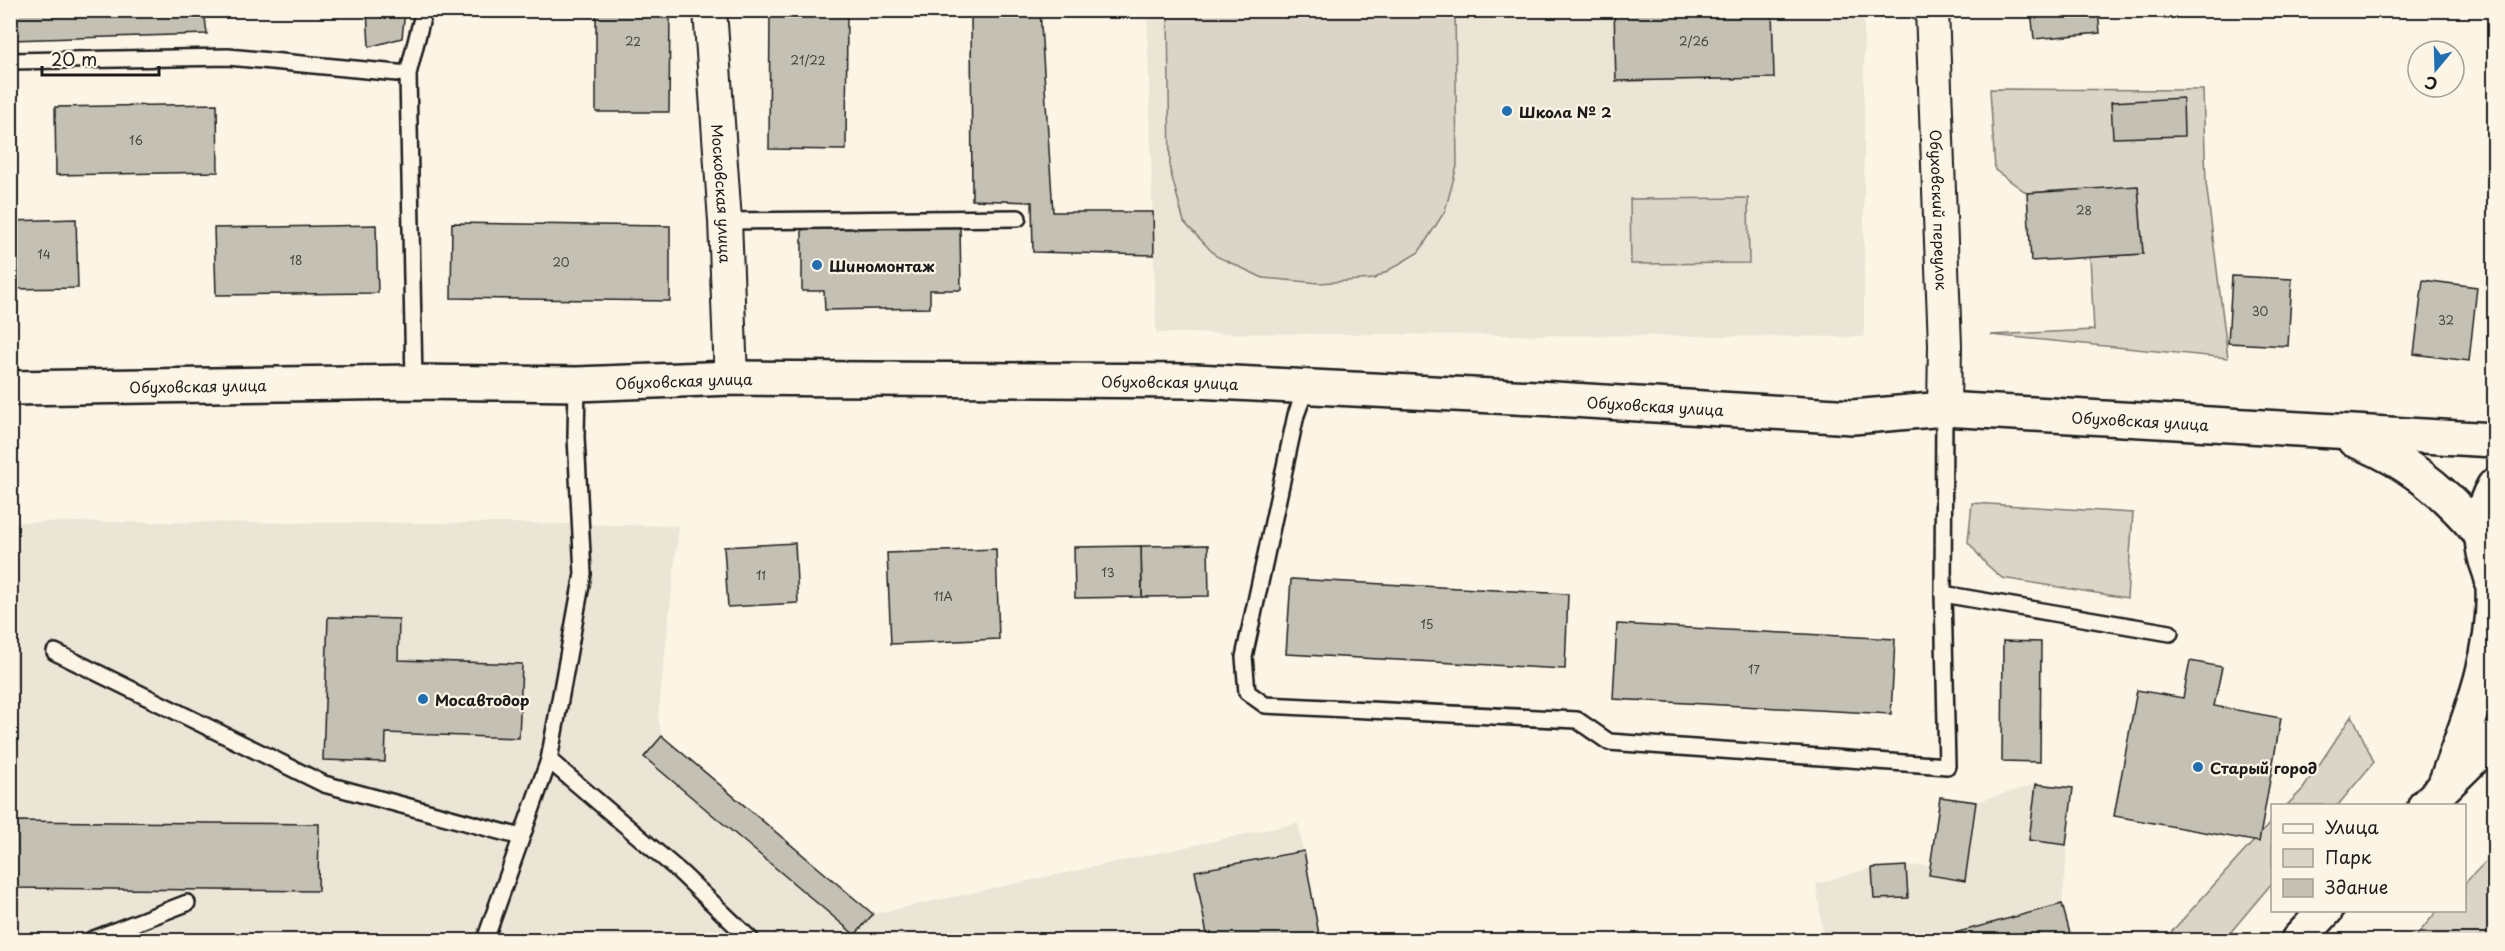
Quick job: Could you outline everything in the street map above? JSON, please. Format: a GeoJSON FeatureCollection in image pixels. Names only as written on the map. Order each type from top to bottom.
{"type":"FeatureCollection","features":[{"type":"Feature","properties":{"kind":"street","name":"Московская улица"},"geometry":{"type":"LineString","coordinates":[[710,10],[725,221],[731,378]]}},
{"type":"Feature","properties":{"kind":"street","name":"Обуховский переулок"},"geometry":{"type":"LineString","coordinates":[[1932,10],[1945,345],[1944,409]]}},
{"type":"Feature","properties":{"kind":"street","name":"Обуховская улица"},"geometry":{"type":"LineString","coordinates":[[10,388],[414,382],[578,384],[731,378],[1183,380],[1307,385],[1853,417],[1944,409],[2327,431]]}},
{"type":"Feature","properties":{"kind":"street"},"geometry":{"type":"LineString","coordinates":[[2327,431],[2494,440]]}},
{"type":"Feature","properties":{"kind":"street"},"geometry":{"type":"LineString","coordinates":[[2327,431],[2390,456],[2419,473],[2446,497],[2481,535]]}},
{"type":"Feature","properties":{"kind":"street"},"geometry":{"type":"LineString","coordinates":[[2435,795],[2469,718],[2486,656],[2493,612],[2494,586],[2481,535],[2484,512],[2494,486]]}},
{"type":"Feature","properties":{"kind":"street"},"geometry":{"type":"LineString","coordinates":[[2435,795],[2494,738]]}},
{"type":"Feature","properties":{"kind":"street"},"geometry":{"type":"LineString","coordinates":[[2298,940],[2324,912]]}},
{"type":"Feature","properties":{"kind":"lane"},"geometry":{"type":"LineString","coordinates":[[414,382],[408,74],[424,10]]}},
{"type":"Feature","properties":{"kind":"lane"},"geometry":{"type":"LineString","coordinates":[[10,61],[228,57],[408,74]]}},
{"type":"Feature","properties":{"kind":"lane"},"geometry":{"type":"LineString","coordinates":[[725,221],[1018,218]]}},
{"type":"Feature","properties":{"kind":"lane"},"geometry":{"type":"LineString","coordinates":[[485,940],[549,760],[583,574],[576,437],[578,384]]}},
{"type":"Feature","properties":{"kind":"lane"},"geometry":{"type":"LineString","coordinates":[[1307,385],[1296,415],[1244,657],[1247,692],[1265,705],[1577,720],[1610,742],[1947,766],[1943,594],[1944,409]]}},
{"type":"Feature","properties":{"kind":"lane"},"geometry":{"type":"LineString","coordinates":[[1943,594],[2170,633]]}},
{"type":"Feature","properties":{"kind":"lane"},"geometry":{"type":"LineString","coordinates":[[55,652],[324,784],[521,837]]}},
{"type":"Feature","properties":{"kind":"lane"},"geometry":{"type":"LineString","coordinates":[[549,760],[679,871],[751,940]]}},
{"type":"Feature","properties":{"kind":"lane"},"geometry":{"type":"LineString","coordinates":[[91,940],[188,903]]}},
{"type":"Feature","properties":{"kind":"shaded area","name":"Школа № 2"},"geometry":{"type":"Polygon","coordinates":[[[1147,11],[1864,11],[1864,337],[1156,333],[1147,11]]]}},
{"type":"Feature","properties":{"kind":"shaded area"},"geometry":{"type":"Polygon","coordinates":[[[11,522],[509,523],[679,526],[658,718],[662,736],[873,914],[1298,823],[1318,931],[1359,940],[11,940],[11,522]]]}},
{"type":"Feature","properties":{"kind":"shaded area"},"geometry":{"type":"Polygon","coordinates":[[[2036,784],[2073,788],[2062,904],[2071,940],[1824,940],[1816,884],[1872,868],[1930,865],[1940,797],[1976,802],[2036,784]]]}},
{"type":"Feature","properties":{"kind":"green space"},"geometry":{"type":"Polygon","coordinates":[[[1168,11],[1455,11],[1457,166],[1445,211],[1419,252],[1374,279],[1319,283],[1263,278],[1216,256],[1184,222],[1170,170],[1168,11]]]}},
{"type":"Feature","properties":{"kind":"green space"},"geometry":{"type":"Polygon","coordinates":[[[1990,89],[2203,90],[2206,182],[2228,358],[1991,335],[2094,330],[2090,257],[2143,254],[2138,187],[2027,193],[1995,170],[1990,89]]]}},
{"type":"Feature","properties":{"kind":"green space"},"geometry":{"type":"Polygon","coordinates":[[[1748,198],[1749,263],[1631,264],[1630,199],[1748,198]]]}},
{"type":"Feature","properties":{"kind":"green space"},"geometry":{"type":"Polygon","coordinates":[[[1972,503],[2133,513],[2127,598],[2002,578],[1986,564],[1968,542],[1972,503]]]}},
{"type":"Feature","properties":{"kind":"green space"},"geometry":{"type":"Polygon","coordinates":[[[2352,715],[2374,762],[2339,804],[2288,804],[2303,789],[2352,715]]]}},
{"type":"Feature","properties":{"kind":"green space"},"geometry":{"type":"Polygon","coordinates":[[[2271,822],[2271,884],[2224,940],[2164,940],[2271,822]]]}},
{"type":"Feature","properties":{"kind":"green space"},"geometry":{"type":"Polygon","coordinates":[[[2494,853],[2494,940],[2413,940],[2436,912],[2466,912],[2466,882],[2494,853]]]}},
{"type":"Feature","properties":{"kind":"building"},"geometry":{"type":"Polygon","coordinates":[[[10,10],[204,10],[207,34],[10,40],[10,10]]]}},
{"type":"Feature","properties":{"kind":"building"},"geometry":{"type":"Polygon","coordinates":[[[367,10],[405,10],[402,38],[369,47],[367,10]]]}},
{"type":"Feature","properties":{"kind":"building"},"geometry":{"type":"Polygon","coordinates":[[[596,10],[670,10],[669,112],[596,112],[596,10]]]}},
{"type":"Feature","properties":{"kind":"building"},"geometry":{"type":"Polygon","coordinates":[[[770,10],[847,10],[846,150],[769,149],[770,10]]]}},
{"type":"Feature","properties":{"kind":"building"},"geometry":{"type":"Polygon","coordinates":[[[971,10],[1040,10],[1053,212],[1153,212],[1154,255],[1033,252],[1032,202],[972,200],[971,10]]]}},
{"type":"Feature","properties":{"kind":"building"},"geometry":{"type":"Polygon","coordinates":[[[1614,10],[1772,10],[1774,78],[1616,81],[1614,10]]]}},
{"type":"Feature","properties":{"kind":"building"},"geometry":{"type":"Polygon","coordinates":[[[2031,10],[2098,10],[2100,33],[2034,39],[2031,10]]]}},
{"type":"Feature","properties":{"kind":"building"},"geometry":{"type":"Polygon","coordinates":[[[2183,98],[2184,136],[2113,138],[2111,102],[2183,98]]]}},
{"type":"Feature","properties":{"kind":"building"},"geometry":{"type":"Polygon","coordinates":[[[217,104],[218,172],[56,175],[55,107],[217,104]]]}},
{"type":"Feature","properties":{"kind":"building"},"geometry":{"type":"Polygon","coordinates":[[[2138,186],[2143,254],[2031,261],[2027,193],[2138,186]]]}},
{"type":"Feature","properties":{"kind":"building"},"geometry":{"type":"Polygon","coordinates":[[[76,219],[78,288],[10,289],[10,221],[76,219]]]}},
{"type":"Feature","properties":{"kind":"building"},"geometry":{"type":"Polygon","coordinates":[[[452,223],[670,226],[670,301],[451,298],[452,223]]]}},
{"type":"Feature","properties":{"kind":"building"},"geometry":{"type":"Polygon","coordinates":[[[376,225],[378,293],[216,295],[214,228],[376,225]]]}},
{"type":"Feature","properties":{"kind":"building"},"geometry":{"type":"Polygon","coordinates":[[[960,226],[961,290],[930,290],[930,308],[825,310],[824,291],[802,291],[802,228],[960,226]]]}},
{"type":"Feature","properties":{"kind":"building"},"geometry":{"type":"Polygon","coordinates":[[[2232,276],[2292,279],[2288,346],[2228,343],[2232,276]]]}},
{"type":"Feature","properties":{"kind":"building"},"geometry":{"type":"Polygon","coordinates":[[[2423,280],[2477,287],[2469,361],[2414,354],[2423,280]]]}},
{"type":"Feature","properties":{"kind":"building"},"geometry":{"type":"Polygon","coordinates":[[[795,543],[798,603],[728,607],[724,547],[795,543]]]}},
{"type":"Feature","properties":{"kind":"building"},"geometry":{"type":"Polygon","coordinates":[[[1208,545],[1209,596],[1142,597],[1141,546],[1208,545]]]}},
{"type":"Feature","properties":{"kind":"building"},"geometry":{"type":"Polygon","coordinates":[[[1141,546],[1142,597],[1075,598],[1074,547],[1141,546]]]}},
{"type":"Feature","properties":{"kind":"building"},"geometry":{"type":"Polygon","coordinates":[[[996,549],[999,639],[891,644],[887,553],[996,549]]]}},
{"type":"Feature","properties":{"kind":"building"},"geometry":{"type":"Polygon","coordinates":[[[1291,579],[1568,594],[1565,669],[1286,654],[1291,579]]]}},
{"type":"Feature","properties":{"kind":"building","name":"Мосавтодор"},"geometry":{"type":"Polygon","coordinates":[[[328,617],[399,619],[398,660],[522,664],[519,738],[386,733],[385,762],[323,760],[328,617]]]}},
{"type":"Feature","properties":{"kind":"building"},"geometry":{"type":"Polygon","coordinates":[[[1617,624],[1895,639],[1891,714],[1613,699],[1617,624]]]}},
{"type":"Feature","properties":{"kind":"building"},"geometry":{"type":"Polygon","coordinates":[[[2003,641],[2041,642],[2040,762],[2002,761],[2003,641]]]}},
{"type":"Feature","properties":{"kind":"building","name":"Старый город"},"geometry":{"type":"Polygon","coordinates":[[[2190,661],[2222,667],[2214,706],[2281,718],[2259,842],[2114,816],[2137,690],[2183,698],[2190,661]]]}},
{"type":"Feature","properties":{"kind":"building"},"geometry":{"type":"Polygon","coordinates":[[[662,736],[873,914],[855,935],[644,757],[662,736]]]}},
{"type":"Feature","properties":{"kind":"building"},"geometry":{"type":"Polygon","coordinates":[[[2036,784],[2073,788],[2066,845],[2029,840],[2036,784]]]}},
{"type":"Feature","properties":{"kind":"building"},"geometry":{"type":"Polygon","coordinates":[[[1940,797],[1976,802],[1965,881],[1929,875],[1940,797]]]}},
{"type":"Feature","properties":{"kind":"building"},"geometry":{"type":"Polygon","coordinates":[[[10,821],[319,824],[318,891],[10,888],[10,821]]]}},
{"type":"Feature","properties":{"kind":"building"},"geometry":{"type":"Polygon","coordinates":[[[1304,851],[1320,940],[1208,940],[1195,871],[1304,851]]]}},
{"type":"Feature","properties":{"kind":"building"},"geometry":{"type":"Polygon","coordinates":[[[1906,866],[1908,898],[1874,899],[1872,868],[1906,866]]]}},
{"type":"Feature","properties":{"kind":"building"},"geometry":{"type":"Polygon","coordinates":[[[2062,904],[2071,937],[2058,940],[1929,940],[2062,904]]]}},
{"type":"Feature","properties":{"kind":"place","name":"Школа № 2"},"geometry":{"type":"Point","coordinates":[1507,111]}},
{"type":"Feature","properties":{"kind":"place","name":"Шиномонтаж"},"geometry":{"type":"Point","coordinates":[817,265]}},
{"type":"Feature","properties":{"kind":"place","name":"Мосавтодор"},"geometry":{"type":"Point","coordinates":[423,699]}},
{"type":"Feature","properties":{"kind":"place","name":"Старый город"},"geometry":{"type":"Point","coordinates":[2198,767]}}]}
